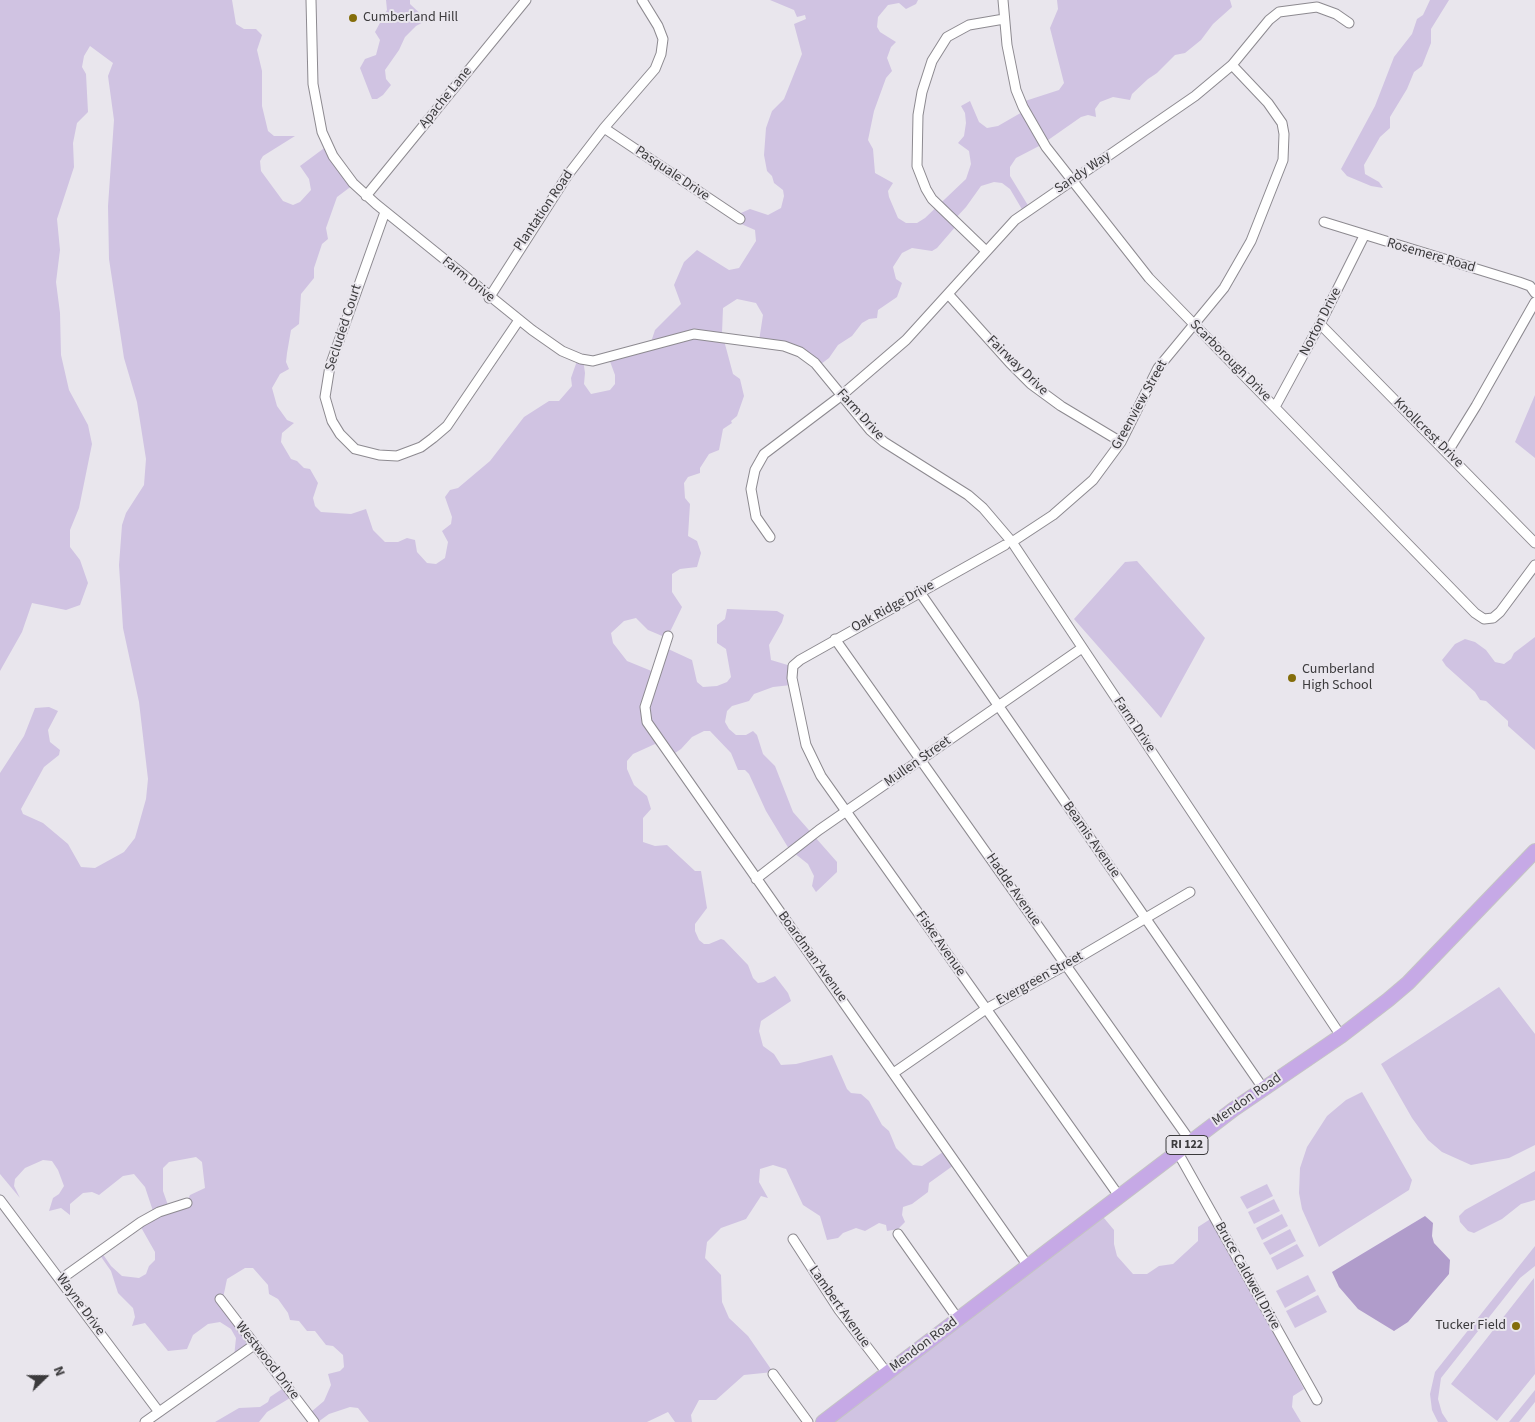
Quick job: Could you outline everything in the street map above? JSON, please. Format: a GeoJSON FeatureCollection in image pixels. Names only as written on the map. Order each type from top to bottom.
{"type":"FeatureCollection","features":[{"type":"Feature","properties":{"kind":"main road","name":"Mendon Road"},"geometry":{"type":"LineString","coordinates":[[823,1422],[1177,1152],[1263,1088],[1341,1036],[1408,983],[1535,851]]}},
{"type":"Feature","properties":{"kind":"street","name":"Farm Drive"},"geometry":{"type":"LineString","coordinates":[[311,0],[313,84],[322,132],[334,156],[366,196],[489,298],[562,351],[581,359],[592,360],[694,334],[706,334],[784,346],[810,358],[884,442],[968,495],[991,516],[1082,648],[1341,1036]]}},
{"type":"Feature","properties":{"kind":"street","name":"Apache Lane"},"geometry":{"type":"LineString","coordinates":[[366,196],[526,0]]}},
{"type":"Feature","properties":{"kind":"street","name":"Plantation Road"},"geometry":{"type":"LineString","coordinates":[[489,298],[541,214],[604,128],[655,69],[661,54],[663,39],[658,26],[642,0]]}},
{"type":"Feature","properties":{"kind":"street","name":"Scarborough Drive"},"geometry":{"type":"LineString","coordinates":[[1003,0],[1010,64],[1023,107],[1046,147],[1149,278],[1479,616],[1484,619],[1493,618],[1500,612],[1535,565]]}},
{"type":"Feature","properties":{"kind":"street","name":"Sandy Way"},"geometry":{"type":"LineString","coordinates":[[770,537],[756,517],[752,498],[752,479],[759,461],[771,447],[842,395],[906,340],[950,294],[1015,220],[1176,110],[1232,65],[1269,20],[1279,12],[1317,7],[1336,14],[1349,23]]}},
{"type":"Feature","properties":{"kind":"street"},"geometry":{"type":"LineString","coordinates":[[986,251],[932,199],[926,190],[917,166],[918,115],[932,61],[947,37],[969,25],[1004,19]]}},
{"type":"Feature","properties":{"kind":"street","name":"Greenview Street"},"geometry":{"type":"LineString","coordinates":[[1008,543],[1053,515],[1093,480],[1121,442],[1158,368],[1224,288],[1251,241],[1283,160],[1285,148],[1282,123],[1275,112],[1232,65]]}},
{"type":"Feature","properties":{"kind":"street","name":"Pasquale Drive"},"geometry":{"type":"LineString","coordinates":[[604,128],[740,219]]}},
{"type":"Feature","properties":{"kind":"street","name":"Secluded Court"},"geometry":{"type":"LineString","coordinates":[[385,212],[330,366],[325,397],[332,421],[340,434],[355,449],[379,455],[397,456],[421,447],[433,438],[447,426],[518,320]]}},
{"type":"Feature","properties":{"kind":"street","name":"Rosemere Road"},"geometry":{"type":"LineString","coordinates":[[1324,222],[1364,236],[1519,282],[1530,286],[1535,293]]}},
{"type":"Feature","properties":{"kind":"street","name":"Norton Drive"},"geometry":{"type":"LineString","coordinates":[[1275,407],[1320,324],[1364,236]]}},
{"type":"Feature","properties":{"kind":"street","name":"Fairway Drive"},"geometry":{"type":"LineString","coordinates":[[950,294],[1010,363],[1031,384],[1061,406],[1121,442]]}},
{"type":"Feature","properties":{"kind":"street"},"geometry":{"type":"LineString","coordinates":[[1447,453],[1481,398],[1535,302]]}},
{"type":"Feature","properties":{"kind":"street","name":"Knollcrest Drive"},"geometry":{"type":"LineString","coordinates":[[1320,324],[1535,543]]}},
{"type":"Feature","properties":{"kind":"street","name":"Oak Ridge Drive"},"geometry":{"type":"LineString","coordinates":[[792,678],[794,666],[836,639],[1008,543]]}},
{"type":"Feature","properties":{"kind":"street","name":"Beamis Avenue"},"geometry":{"type":"LineString","coordinates":[[919,592],[1263,1088]]}},
{"type":"Feature","properties":{"kind":"street","name":"Boardman Avenue"},"geometry":{"type":"LineString","coordinates":[[668,636],[645,707],[647,722],[756,879],[895,1072],[1028,1266]]}},
{"type":"Feature","properties":{"kind":"street","name":"Hadde Avenue"},"geometry":{"type":"LineString","coordinates":[[836,639],[1191,1142]]}},
{"type":"Feature","properties":{"kind":"street","name":"Mullen Street"},"geometry":{"type":"LineString","coordinates":[[756,879],[819,830],[1082,648]]}},
{"type":"Feature","properties":{"kind":"street","name":"Fiske Avenue"},"geometry":{"type":"LineString","coordinates":[[792,678],[802,730],[810,757],[1119,1196]]}},
{"type":"Feature","properties":{"kind":"street","name":"Evergreen Street"},"geometry":{"type":"LineString","coordinates":[[895,1072],[986,1009],[1066,965],[1190,892]]}},
{"type":"Feature","properties":{"kind":"street","name":"Bruce Caldwell Drive"},"geometry":{"type":"LineString","coordinates":[[1177,1152],[1317,1400]]}},
{"type":"Feature","properties":{"kind":"street","name":"Wayne Drive"},"geometry":{"type":"LineString","coordinates":[[0,1200],[159,1412]]}},
{"type":"Feature","properties":{"kind":"street"},"geometry":{"type":"LineString","coordinates":[[61,1279],[141,1222],[187,1203]]}},
{"type":"Feature","properties":{"kind":"street"},"geometry":{"type":"LineString","coordinates":[[898,1234],[958,1319]]}},
{"type":"Feature","properties":{"kind":"street","name":"Lambert Avenue"},"geometry":{"type":"LineString","coordinates":[[793,1239],[839,1310],[887,1373]]}},
{"type":"Feature","properties":{"kind":"street","name":"Westwood Drive"},"geometry":{"type":"LineString","coordinates":[[220,1300],[314,1422]]}},
{"type":"Feature","properties":{"kind":"street"},"geometry":{"type":"LineString","coordinates":[[145,1422],[254,1344]]}},
{"type":"Feature","properties":{"kind":"street"},"geometry":{"type":"LineString","coordinates":[[773,1374],[808,1422]]}},
{"type":"Feature","properties":{"kind":"shaded area"},"geometry":{"type":"Polygon","coordinates":[[[0,0],[232,0],[236,24],[244,29],[256,29],[262,35],[257,50],[262,71],[262,106],[268,131],[274,136],[295,136],[263,156],[260,161],[261,171],[283,201],[293,205],[300,202],[311,190],[309,179],[300,166],[327,146],[353,185],[337,197],[326,228],[328,239],[322,244],[314,268],[314,278],[301,294],[299,324],[291,330],[287,353],[286,362],[289,369],[280,374],[272,388],[277,406],[287,420],[294,423],[282,433],[281,442],[291,459],[297,461],[304,468],[310,469],[318,483],[313,498],[315,506],[321,512],[351,514],[366,509],[373,530],[385,542],[398,542],[407,538],[415,540],[417,552],[427,563],[436,564],[445,558],[448,542],[442,531],[451,524],[452,517],[445,497],[450,490],[458,488],[490,461],[524,417],[549,401],[559,401],[572,386],[571,378],[578,358],[583,359],[584,384],[591,394],[610,390],[615,384],[615,375],[608,356],[651,342],[655,330],[681,304],[674,285],[684,262],[697,250],[729,270],[739,268],[756,241],[755,230],[739,223],[732,217],[750,209],[768,215],[781,208],[784,196],[783,190],[774,183],[772,176],[767,171],[764,155],[766,128],[772,111],[784,99],[802,54],[794,24],[806,19],[805,15],[797,17],[794,10],[770,0],[918,0],[916,4],[906,9],[899,3],[888,5],[878,17],[877,27],[880,32],[896,42],[891,47],[887,58],[892,71],[886,78],[874,111],[868,140],[873,149],[875,173],[893,183],[888,191],[898,218],[906,223],[917,223],[925,218],[966,179],[971,164],[969,151],[958,143],[964,136],[966,123],[965,113],[961,106],[970,101],[979,122],[987,128],[998,126],[1024,111],[1022,102],[1059,90],[1064,83],[1050,28],[1058,9],[1057,0],[1230,0],[1232,7],[1213,24],[1201,40],[1185,53],[1175,55],[1132,94],[1130,100],[1113,97],[1100,102],[1095,109],[1096,117],[1088,115],[1081,117],[1041,145],[1016,158],[1010,167],[1010,176],[1029,207],[1023,211],[1010,189],[1002,183],[994,182],[981,186],[954,220],[956,226],[937,248],[932,251],[912,248],[902,253],[893,267],[896,279],[902,283],[897,297],[878,310],[877,318],[869,319],[862,323],[852,336],[838,345],[829,358],[817,367],[804,356],[759,341],[763,315],[756,303],[737,299],[723,308],[722,333],[733,374],[740,379],[744,396],[737,416],[731,421],[732,423],[723,429],[719,450],[709,454],[700,468],[700,473],[688,477],[684,483],[685,498],[690,504],[688,536],[697,541],[701,553],[697,567],[680,569],[672,574],[672,592],[682,607],[667,638],[648,630],[636,618],[624,621],[611,633],[613,643],[627,661],[654,672],[666,648],[692,660],[697,682],[703,687],[717,686],[727,682],[731,677],[726,649],[717,643],[717,625],[725,619],[727,609],[777,611],[784,615],[769,645],[771,660],[791,666],[791,685],[773,687],[754,694],[749,701],[732,706],[727,711],[725,722],[736,735],[746,735],[753,731],[757,735],[763,754],[775,766],[793,812],[837,862],[837,872],[816,892],[812,886],[814,876],[808,864],[789,849],[766,811],[749,774],[745,770],[738,770],[731,753],[710,731],[704,731],[692,737],[681,749],[669,757],[655,744],[633,754],[627,761],[627,769],[634,785],[647,796],[651,809],[643,818],[643,842],[655,846],[667,845],[695,871],[701,871],[707,908],[695,924],[695,931],[699,940],[704,944],[709,944],[721,939],[724,940],[748,965],[753,978],[758,983],[775,976],[788,993],[791,1001],[761,1021],[759,1031],[763,1046],[774,1054],[781,1065],[796,1064],[832,1055],[847,1089],[851,1093],[861,1094],[869,1101],[882,1125],[889,1131],[896,1148],[913,1165],[922,1166],[946,1150],[954,1165],[929,1183],[928,1192],[912,1204],[903,1207],[902,1215],[905,1222],[898,1229],[887,1231],[886,1225],[879,1223],[865,1231],[856,1228],[843,1233],[838,1238],[827,1240],[820,1216],[803,1205],[786,1169],[773,1165],[760,1169],[759,1182],[768,1198],[761,1196],[746,1219],[721,1228],[707,1242],[705,1258],[721,1275],[722,1302],[729,1318],[748,1336],[773,1372],[744,1375],[716,1400],[699,1400],[691,1415],[692,1422],[675,1422],[668,1412],[647,1422],[369,1422],[358,1408],[350,1407],[329,1414],[318,1422],[311,1412],[324,1401],[331,1385],[328,1374],[340,1371],[344,1367],[343,1355],[333,1346],[326,1345],[315,1331],[307,1331],[299,1321],[290,1320],[288,1313],[278,1299],[269,1294],[268,1285],[253,1268],[245,1268],[227,1279],[222,1303],[252,1343],[234,1357],[236,1338],[231,1329],[220,1322],[208,1324],[193,1335],[187,1349],[168,1351],[145,1323],[132,1326],[135,1317],[133,1308],[118,1293],[111,1271],[97,1251],[100,1250],[111,1266],[122,1276],[139,1278],[146,1274],[149,1266],[155,1260],[155,1252],[138,1222],[154,1214],[145,1187],[134,1174],[123,1176],[99,1195],[92,1192],[83,1193],[70,1204],[70,1215],[61,1208],[49,1211],[53,1198],[59,1194],[64,1186],[58,1170],[52,1161],[43,1160],[25,1168],[15,1179],[14,1186],[20,1198],[0,1174],[0,773],[24,736],[35,708],[49,707],[58,711],[48,730],[50,742],[60,750],[59,755],[44,767],[21,809],[23,814],[43,823],[68,844],[81,867],[95,868],[124,852],[135,838],[146,799],[148,779],[139,702],[123,628],[119,565],[122,525],[126,513],[144,485],[146,459],[137,402],[124,358],[109,259],[108,206],[114,120],[108,76],[113,63],[90,46],[84,56],[82,67],[86,74],[88,112],[77,123],[73,143],[74,167],[57,219],[60,250],[56,282],[60,313],[61,355],[69,390],[88,425],[92,444],[79,508],[70,530],[70,547],[80,560],[88,583],[80,605],[66,610],[32,603],[22,632],[0,671],[0,0]],[[196,1157],[169,1162],[163,1168],[163,1191],[169,1208],[186,1203],[190,1195],[205,1188],[202,1162],[196,1157]]]}},
{"type":"Feature","properties":{"kind":"shaded area"},"geometry":{"type":"Polygon","coordinates":[[[386,0],[410,0],[410,4],[427,20],[416,26],[405,37],[399,50],[385,70],[386,79],[391,85],[383,95],[377,99],[372,99],[360,68],[365,59],[376,55],[380,40],[375,32],[387,10],[386,0]]]}},
{"type":"Feature","properties":{"kind":"shaded area"},"geometry":{"type":"Polygon","coordinates":[[[1430,0],[1449,0],[1431,29],[1431,43],[1422,66],[1414,72],[1407,89],[1390,117],[1390,128],[1380,137],[1364,165],[1365,174],[1379,182],[1383,188],[1371,186],[1347,176],[1341,169],[1375,106],[1394,57],[1412,34],[1417,19],[1423,15],[1430,0]]]}},
{"type":"Feature","properties":{"kind":"shaded area"},"geometry":{"type":"Polygon","coordinates":[[[1535,395],[1535,458],[1515,442],[1535,395]]]}},
{"type":"Feature","properties":{"kind":"shaded area"},"geometry":{"type":"Polygon","coordinates":[[[1137,561],[1205,638],[1161,718],[1074,619],[1125,562],[1137,561]]]}},
{"type":"Feature","properties":{"kind":"shaded area"},"geometry":{"type":"Polygon","coordinates":[[[1535,637],[1535,750],[1508,726],[1508,721],[1486,701],[1480,700],[1475,692],[1446,666],[1442,660],[1455,644],[1465,639],[1475,642],[1486,650],[1495,662],[1504,664],[1511,659],[1514,653],[1535,637]]]}},
{"type":"Feature","properties":{"kind":"shaded area"},"geometry":{"type":"Polygon","coordinates":[[[1499,987],[1535,1034],[1535,1145],[1509,1158],[1471,1165],[1442,1152],[1428,1140],[1412,1118],[1381,1064],[1499,987]]]}},
{"type":"Feature","properties":{"kind":"shaded area"},"geometry":{"type":"Polygon","coordinates":[[[1362,1092],[1412,1180],[1409,1190],[1319,1247],[1302,1209],[1299,1193],[1300,1168],[1307,1147],[1327,1116],[1346,1100],[1362,1092]]]}},
{"type":"Feature","properties":{"kind":"shaded area"},"geometry":{"type":"Polygon","coordinates":[[[1535,1171],[1535,1200],[1521,1204],[1502,1219],[1474,1233],[1468,1231],[1460,1222],[1459,1216],[1465,1210],[1535,1171]]]}},
{"type":"Feature","properties":{"kind":"shaded area"},"geometry":{"type":"Polygon","coordinates":[[[1267,1184],[1273,1196],[1247,1209],[1240,1197],[1267,1184]]]}},
{"type":"Feature","properties":{"kind":"shaded area"},"geometry":{"type":"Polygon","coordinates":[[[1274,1199],[1280,1211],[1254,1224],[1248,1212],[1274,1199]]]}},
{"type":"Feature","properties":{"kind":"shaded area"},"geometry":{"type":"Polygon","coordinates":[[[1099,1212],[1114,1230],[1114,1244],[1117,1256],[1133,1274],[1147,1274],[1159,1266],[1173,1264],[1198,1241],[1198,1227],[1212,1218],[1304,1389],[1293,1396],[1292,1407],[1301,1422],[822,1422],[1099,1212]]]}},
{"type":"Feature","properties":{"kind":"shaded area"},"geometry":{"type":"Polygon","coordinates":[[[1282,1214],[1288,1226],[1262,1240],[1256,1228],[1282,1214]]]}},
{"type":"Feature","properties":{"kind":"shaded area"},"geometry":{"type":"Polygon","coordinates":[[[1425,1216],[1433,1223],[1432,1236],[1434,1243],[1450,1260],[1449,1274],[1408,1322],[1394,1331],[1358,1309],[1339,1287],[1332,1272],[1425,1216]]]}},
{"type":"Feature","properties":{"kind":"shaded area"},"geometry":{"type":"Polygon","coordinates":[[[1290,1229],[1296,1241],[1270,1255],[1263,1243],[1290,1229]]]}},
{"type":"Feature","properties":{"kind":"shaded area"},"geometry":{"type":"Polygon","coordinates":[[[1297,1244],[1304,1256],[1277,1270],[1271,1258],[1297,1244]]]}},
{"type":"Feature","properties":{"kind":"shaded area"},"geometry":{"type":"Polygon","coordinates":[[[1535,1246],[1535,1266],[1520,1278],[1441,1378],[1438,1399],[1442,1413],[1448,1422],[1438,1422],[1432,1410],[1430,1394],[1435,1372],[1535,1246]]]}},
{"type":"Feature","properties":{"kind":"shaded area"},"geometry":{"type":"Polygon","coordinates":[[[1308,1275],[1316,1291],[1285,1308],[1276,1291],[1308,1275]]]}},
{"type":"Feature","properties":{"kind":"shaded area","name":"Tucker Field"},"geometry":{"type":"Polygon","coordinates":[[[1534,1278],[1535,1374],[1497,1421],[1451,1384],[1534,1278]]]}},
{"type":"Feature","properties":{"kind":"shaded area"},"geometry":{"type":"Polygon","coordinates":[[[1318,1295],[1327,1312],[1295,1328],[1286,1311],[1318,1295]]]}},
{"type":"Feature","properties":{"kind":"shaded area"},"geometry":{"type":"Polygon","coordinates":[[[285,1387],[290,1392],[290,1398],[267,1412],[259,1422],[215,1422],[239,1408],[260,1407],[268,1402],[270,1397],[285,1387]]]}},
{"type":"Feature","properties":{"kind":"shaded area"},"geometry":{"type":"Polygon","coordinates":[[[1535,1390],[1535,1402],[1519,1422],[1509,1422],[1535,1390]]]}},
{"type":"Feature","properties":{"kind":"place","name":"Cumberland Hill"},"geometry":{"type":"Point","coordinates":[353,18]}},
{"type":"Feature","properties":{"kind":"place","name":"Cumberland High School"},"geometry":{"type":"Point","coordinates":[1292,678]}},
{"type":"Feature","properties":{"kind":"place","name":"Tucker Field"},"geometry":{"type":"Point","coordinates":[1516,1326]}}]}
